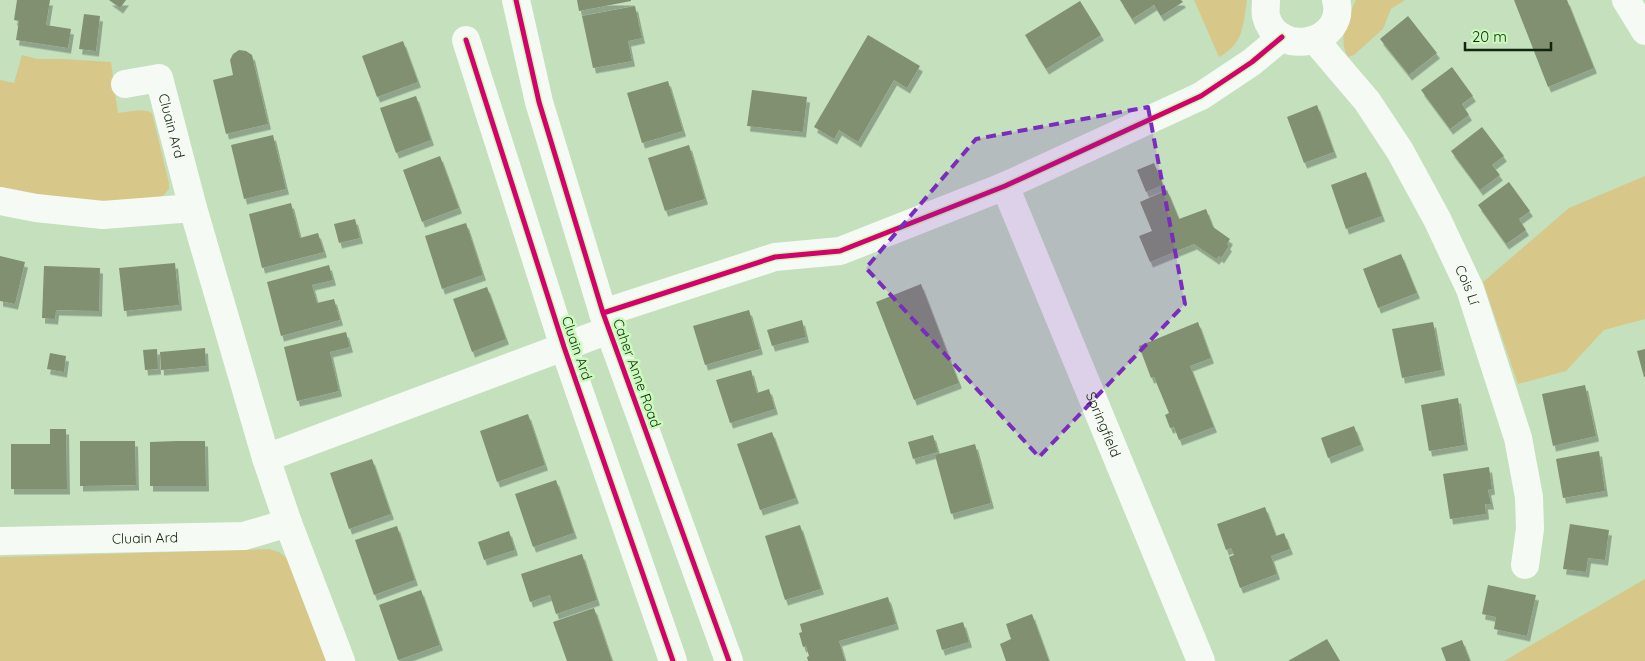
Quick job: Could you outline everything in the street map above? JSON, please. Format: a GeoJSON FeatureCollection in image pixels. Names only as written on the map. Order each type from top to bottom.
{"type":"FeatureCollection","features":[{"type":"Feature","properties":{"kind":"street","name":"Caher Anne Road"},"geometry":{"type":"LineString","coordinates":[[516,0],[539,102],[606,321],[729,661]]}},
{"type":"Feature","properties":{"kind":"street"},"geometry":{"type":"LineString","coordinates":[[1266,0],[1266,16],[1272,28],[1282,37],[1292,42],[1306,43],[1326,33],[1335,20],[1338,4],[1336,0]]}},
{"type":"Feature","properties":{"kind":"street"},"geometry":{"type":"LineString","coordinates":[[1626,0],[1645,31]]}},
{"type":"Feature","properties":{"kind":"street","name":"Cluain Ard"},"geometry":{"type":"LineString","coordinates":[[266,458],[564,348],[606,321],[776,257],[840,251],[1005,186],[1201,96],[1252,62],[1282,37]]}},
{"type":"Feature","properties":{"kind":"street","name":"Cluain Ard"},"geometry":{"type":"LineString","coordinates":[[466,40],[564,348],[673,661]]}},
{"type":"Feature","properties":{"kind":"street","name":"Cois Lí"},"geometry":{"type":"LineString","coordinates":[[1315,40],[1367,101],[1400,151],[1437,220],[1470,290],[1518,438],[1529,497],[1530,529],[1526,565]]}},
{"type":"Feature","properties":{"kind":"street","name":"Cluain Ard"},"geometry":{"type":"LineString","coordinates":[[125,84],[159,78],[193,208],[266,458],[288,523],[341,661]]}},
{"type":"Feature","properties":{"kind":"street","name":"Springfield"},"geometry":{"type":"LineString","coordinates":[[1005,186],[1202,661]]}},
{"type":"Feature","properties":{"kind":"street"},"geometry":{"type":"LineString","coordinates":[[0,201],[36,208],[103,215],[193,208]]}},
{"type":"Feature","properties":{"kind":"street","name":"Cluain Ard"},"geometry":{"type":"LineString","coordinates":[[0,541],[244,536],[288,523]]}},
{"type":"Feature","properties":{"kind":"highlighted area"},"geometry":{"type":"Polygon","coordinates":[[[1148,107],[1185,304],[1039,457],[866,268],[976,139],[1148,107]]]}},
{"type":"Feature","properties":{"kind":"shaded area"},"geometry":{"type":"Polygon","coordinates":[[[1194,0],[1247,0],[1243,26],[1238,40],[1227,52],[1219,57],[1194,0]]]}},
{"type":"Feature","properties":{"kind":"shaded area"},"geometry":{"type":"Polygon","coordinates":[[[1356,0],[1405,0],[1391,9],[1383,29],[1354,55],[1348,57],[1343,43],[1345,28],[1356,0]]]}},
{"type":"Feature","properties":{"kind":"shaded area"},"geometry":{"type":"Polygon","coordinates":[[[22,55],[37,59],[111,62],[118,113],[140,111],[152,113],[169,183],[169,189],[163,196],[104,202],[49,198],[0,187],[0,80],[14,83],[22,55]]]}},
{"type":"Feature","properties":{"kind":"shaded area"},"geometry":{"type":"Polygon","coordinates":[[[1645,176],[1645,319],[1604,330],[1566,371],[1518,384],[1483,282],[1569,208],[1645,176]]]}},
{"type":"Feature","properties":{"kind":"shaded area"},"geometry":{"type":"Polygon","coordinates":[[[269,549],[279,552],[295,565],[329,661],[0,661],[0,557],[269,549]]]}},
{"type":"Feature","properties":{"kind":"shaded area"},"geometry":{"type":"Polygon","coordinates":[[[1645,579],[1645,661],[1504,661],[1645,579]]]}},
{"type":"Feature","properties":{"kind":"building"},"geometry":{"type":"Polygon","coordinates":[[[17,0],[50,0],[46,25],[71,29],[68,48],[16,40],[19,21],[14,20],[17,0]]]}},
{"type":"Feature","properties":{"kind":"building"},"geometry":{"type":"Polygon","coordinates":[[[109,0],[126,0],[120,8],[109,0]]]}},
{"type":"Feature","properties":{"kind":"building"},"geometry":{"type":"Polygon","coordinates":[[[577,0],[631,0],[631,1],[579,11],[577,0]]]}},
{"type":"Feature","properties":{"kind":"building"},"geometry":{"type":"Polygon","coordinates":[[[1120,0],[1181,0],[1183,2],[1161,16],[1154,5],[1132,19],[1120,0]]]}},
{"type":"Feature","properties":{"kind":"building"},"geometry":{"type":"Polygon","coordinates":[[[1514,0],[1567,0],[1594,68],[1548,87],[1514,0]]]}},
{"type":"Feature","properties":{"kind":"building"},"geometry":{"type":"Polygon","coordinates":[[[1080,1],[1101,35],[1046,69],[1025,35],[1080,1]]]}},
{"type":"Feature","properties":{"kind":"building"},"geometry":{"type":"Polygon","coordinates":[[[635,6],[642,38],[628,41],[632,61],[593,68],[582,16],[635,6]]]}},
{"type":"Feature","properties":{"kind":"building"},"geometry":{"type":"Polygon","coordinates":[[[84,14],[100,16],[96,51],[79,49],[84,14]]]}},
{"type":"Feature","properties":{"kind":"building"},"geometry":{"type":"Polygon","coordinates":[[[1408,16],[1437,53],[1409,75],[1380,39],[1408,16]]]}},
{"type":"Feature","properties":{"kind":"building"},"geometry":{"type":"Polygon","coordinates":[[[868,35],[920,66],[907,88],[894,80],[858,142],[839,130],[834,139],[814,127],[868,35]]]}},
{"type":"Feature","properties":{"kind":"building"},"geometry":{"type":"Polygon","coordinates":[[[403,41],[418,82],[377,97],[362,56],[403,41]]]}},
{"type":"Feature","properties":{"kind":"building"},"geometry":{"type":"Polygon","coordinates":[[[239,50],[246,51],[252,55],[268,124],[226,134],[213,80],[233,75],[230,60],[233,54],[239,50]]]}},
{"type":"Feature","properties":{"kind":"building"},"geometry":{"type":"Polygon","coordinates":[[[1452,67],[1473,96],[1462,104],[1469,115],[1450,129],[1421,90],[1452,67]]]}},
{"type":"Feature","properties":{"kind":"building"},"geometry":{"type":"Polygon","coordinates":[[[668,81],[683,131],[642,143],[627,93],[668,81]]]}},
{"type":"Feature","properties":{"kind":"building"},"geometry":{"type":"Polygon","coordinates":[[[752,90],[807,97],[803,132],[747,126],[752,90]]]}},
{"type":"Feature","properties":{"kind":"building"},"geometry":{"type":"Polygon","coordinates":[[[416,96],[431,140],[396,153],[380,108],[416,96]]]}},
{"type":"Feature","properties":{"kind":"building"},"geometry":{"type":"Polygon","coordinates":[[[1317,105],[1334,152],[1304,163],[1287,117],[1317,105]]]}},
{"type":"Feature","properties":{"kind":"building"},"geometry":{"type":"Polygon","coordinates":[[[1482,127],[1504,156],[1492,165],[1500,175],[1480,190],[1451,151],[1482,127]]]}},
{"type":"Feature","properties":{"kind":"building"},"geometry":{"type":"Polygon","coordinates":[[[273,135],[286,189],[244,199],[231,145],[273,135]]]}},
{"type":"Feature","properties":{"kind":"building"},"geometry":{"type":"Polygon","coordinates":[[[689,145],[705,199],[665,211],[648,158],[689,145]]]}},
{"type":"Feature","properties":{"kind":"building"},"geometry":{"type":"Polygon","coordinates":[[[440,156],[459,208],[422,222],[403,170],[440,156]]]}},
{"type":"Feature","properties":{"kind":"building"},"geometry":{"type":"Polygon","coordinates":[[[1154,163],[1163,185],[1146,192],[1137,170],[1154,163]]]}},
{"type":"Feature","properties":{"kind":"building"},"geometry":{"type":"Polygon","coordinates":[[[1366,172],[1382,216],[1346,229],[1331,185],[1366,172]]]}},
{"type":"Feature","properties":{"kind":"building"},"geometry":{"type":"Polygon","coordinates":[[[1509,182],[1530,211],[1519,219],[1526,230],[1506,244],[1478,205],[1509,182]]]}},
{"type":"Feature","properties":{"kind":"building"},"geometry":{"type":"Polygon","coordinates":[[[1167,190],[1179,219],[1206,209],[1213,227],[1230,239],[1227,244],[1229,246],[1221,258],[1219,256],[1216,259],[1194,244],[1150,262],[1139,236],[1152,231],[1140,202],[1167,190]]]}},
{"type":"Feature","properties":{"kind":"building"},"geometry":{"type":"Polygon","coordinates":[[[291,203],[300,238],[318,233],[324,252],[262,268],[249,214],[291,203]]]}},
{"type":"Feature","properties":{"kind":"building"},"geometry":{"type":"Polygon","coordinates":[[[355,219],[360,238],[339,243],[334,224],[355,219]]]}},
{"type":"Feature","properties":{"kind":"building"},"geometry":{"type":"Polygon","coordinates":[[[466,223],[483,275],[442,289],[425,236],[466,223]]]}},
{"type":"Feature","properties":{"kind":"building"},"geometry":{"type":"Polygon","coordinates":[[[1401,254],[1417,293],[1378,308],[1363,269],[1401,254]]]}},
{"type":"Feature","properties":{"kind":"building"},"geometry":{"type":"Polygon","coordinates":[[[0,256],[25,262],[15,304],[0,301],[0,256]]]}},
{"type":"Feature","properties":{"kind":"building"},"geometry":{"type":"Polygon","coordinates":[[[175,263],[179,305],[124,311],[119,268],[175,263]]]}},
{"type":"Feature","properties":{"kind":"building"},"geometry":{"type":"Polygon","coordinates":[[[329,265],[333,280],[312,285],[317,303],[334,299],[340,320],[281,336],[267,282],[329,265]]]}},
{"type":"Feature","properties":{"kind":"building"},"geometry":{"type":"Polygon","coordinates":[[[44,266],[100,268],[99,311],[56,310],[55,319],[42,318],[44,266]]]}},
{"type":"Feature","properties":{"kind":"building"},"geometry":{"type":"Polygon","coordinates":[[[921,284],[959,383],[914,400],[876,302],[921,284]]]}},
{"type":"Feature","properties":{"kind":"building"},"geometry":{"type":"Polygon","coordinates":[[[487,287],[506,339],[472,352],[453,299],[487,287]]]}},
{"type":"Feature","properties":{"kind":"building"},"geometry":{"type":"Polygon","coordinates":[[[749,310],[760,349],[705,365],[693,326],[749,310]]]}},
{"type":"Feature","properties":{"kind":"building"},"geometry":{"type":"Polygon","coordinates":[[[802,320],[806,337],[772,346],[767,330],[802,320]]]}},
{"type":"Feature","properties":{"kind":"building"},"geometry":{"type":"Polygon","coordinates":[[[1198,322],[1211,358],[1190,366],[1214,427],[1179,440],[1174,427],[1170,428],[1165,415],[1169,413],[1154,377],[1151,378],[1139,346],[1198,322]]]}},
{"type":"Feature","properties":{"kind":"building"},"geometry":{"type":"Polygon","coordinates":[[[1433,322],[1442,370],[1402,378],[1392,329],[1433,322]]]}},
{"type":"Feature","properties":{"kind":"building"},"geometry":{"type":"Polygon","coordinates":[[[346,332],[350,347],[330,352],[339,391],[297,401],[284,347],[346,332]]]}},
{"type":"Feature","properties":{"kind":"building"},"geometry":{"type":"Polygon","coordinates":[[[205,348],[206,366],[161,370],[160,352],[205,348]]]}},
{"type":"Feature","properties":{"kind":"building"},"geometry":{"type":"Polygon","coordinates":[[[157,349],[158,369],[145,370],[143,350],[157,349]]]}},
{"type":"Feature","properties":{"kind":"building"},"geometry":{"type":"Polygon","coordinates":[[[1645,349],[1645,377],[1644,377],[1637,351],[1645,349]]]}},
{"type":"Feature","properties":{"kind":"building"},"geometry":{"type":"Polygon","coordinates":[[[50,353],[66,356],[64,372],[47,369],[50,353]]]}},
{"type":"Feature","properties":{"kind":"building"},"geometry":{"type":"Polygon","coordinates":[[[751,370],[757,393],[769,389],[775,409],[730,423],[716,380],[751,370]]]}},
{"type":"Feature","properties":{"kind":"building"},"geometry":{"type":"Polygon","coordinates":[[[1585,385],[1596,436],[1553,446],[1542,394],[1585,385]]]}},
{"type":"Feature","properties":{"kind":"building"},"geometry":{"type":"Polygon","coordinates":[[[1458,398],[1465,445],[1429,451],[1421,405],[1458,398]]]}},
{"type":"Feature","properties":{"kind":"building"},"geometry":{"type":"Polygon","coordinates":[[[528,414],[545,465],[497,482],[480,431],[528,414]]]}},
{"type":"Feature","properties":{"kind":"building"},"geometry":{"type":"Polygon","coordinates":[[[1354,426],[1361,445],[1328,458],[1321,438],[1354,426]]]}},
{"type":"Feature","properties":{"kind":"building"},"geometry":{"type":"Polygon","coordinates":[[[50,429],[66,429],[67,489],[11,489],[11,444],[50,444],[50,429]]]}},
{"type":"Feature","properties":{"kind":"building"},"geometry":{"type":"Polygon","coordinates":[[[772,432],[796,498],[760,510],[737,444],[772,432]]]}},
{"type":"Feature","properties":{"kind":"building"},"geometry":{"type":"Polygon","coordinates":[[[933,435],[938,452],[913,459],[908,442],[933,435]]]}},
{"type":"Feature","properties":{"kind":"building"},"geometry":{"type":"Polygon","coordinates":[[[80,441],[135,441],[136,485],[80,486],[80,441]]]}},
{"type":"Feature","properties":{"kind":"building"},"geometry":{"type":"Polygon","coordinates":[[[205,441],[206,486],[150,486],[150,442],[205,441]]]}},
{"type":"Feature","properties":{"kind":"building"},"geometry":{"type":"Polygon","coordinates":[[[975,444],[991,503],[951,514],[935,455],[975,444]]]}},
{"type":"Feature","properties":{"kind":"building"},"geometry":{"type":"Polygon","coordinates":[[[1599,451],[1605,491],[1563,498],[1556,459],[1599,451]]]}},
{"type":"Feature","properties":{"kind":"building"},"geometry":{"type":"Polygon","coordinates":[[[372,459],[391,514],[349,529],[330,473],[372,459]]]}},
{"type":"Feature","properties":{"kind":"building"},"geometry":{"type":"Polygon","coordinates":[[[1489,467],[1492,489],[1488,490],[1491,504],[1485,504],[1486,514],[1450,519],[1443,474],[1489,467]]]}},
{"type":"Feature","properties":{"kind":"building"},"geometry":{"type":"Polygon","coordinates":[[[556,480],[574,533],[533,547],[515,494],[556,480]]]}},
{"type":"Feature","properties":{"kind":"building"},"geometry":{"type":"Polygon","coordinates":[[[1265,507],[1276,536],[1284,533],[1290,549],[1271,556],[1277,574],[1240,588],[1229,557],[1234,555],[1231,548],[1226,550],[1217,524],[1265,507]]]}},
{"type":"Feature","properties":{"kind":"building"},"geometry":{"type":"Polygon","coordinates":[[[1570,524],[1609,530],[1605,560],[1588,558],[1586,572],[1563,569],[1570,524]]]}},
{"type":"Feature","properties":{"kind":"building"},"geometry":{"type":"Polygon","coordinates":[[[800,525],[821,589],[785,600],[765,536],[800,525]]]}},
{"type":"Feature","properties":{"kind":"building"},"geometry":{"type":"Polygon","coordinates":[[[397,526],[415,580],[374,595],[355,540],[397,526]]]}},
{"type":"Feature","properties":{"kind":"building"},"geometry":{"type":"Polygon","coordinates":[[[509,531],[515,550],[484,560],[478,542],[509,531]]]}},
{"type":"Feature","properties":{"kind":"building"},"geometry":{"type":"Polygon","coordinates":[[[582,554],[597,600],[556,614],[550,595],[530,602],[521,574],[582,554]]]}},
{"type":"Feature","properties":{"kind":"building"},"geometry":{"type":"Polygon","coordinates":[[[1488,585],[1536,595],[1527,636],[1494,629],[1496,617],[1482,614],[1488,585]]]}},
{"type":"Feature","properties":{"kind":"building"},"geometry":{"type":"Polygon","coordinates":[[[421,590],[440,645],[398,660],[379,605],[421,590]]]}},
{"type":"Feature","properties":{"kind":"building"},"geometry":{"type":"Polygon","coordinates":[[[888,597],[896,624],[839,641],[845,661],[808,661],[807,657],[809,656],[806,646],[803,647],[799,633],[802,632],[800,624],[888,597]]]}},
{"type":"Feature","properties":{"kind":"building"},"geometry":{"type":"Polygon","coordinates":[[[594,608],[612,661],[567,661],[553,622],[594,608]]]}},
{"type":"Feature","properties":{"kind":"building"},"geometry":{"type":"Polygon","coordinates":[[[1032,614],[1049,661],[1006,661],[1000,644],[1011,639],[1006,624],[1032,614]]]}},
{"type":"Feature","properties":{"kind":"building"},"geometry":{"type":"Polygon","coordinates":[[[963,622],[969,642],[942,650],[936,630],[963,622]]]}},
{"type":"Feature","properties":{"kind":"building"},"geometry":{"type":"Polygon","coordinates":[[[1327,639],[1340,661],[1288,661],[1327,639]]]}},
{"type":"Feature","properties":{"kind":"building"},"geometry":{"type":"Polygon","coordinates":[[[1462,640],[1470,661],[1446,661],[1441,648],[1462,640]]]}},
{"type":"Feature","properties":{"kind":"cycle path"},"geometry":{"type":"LineString","coordinates":[[516,0],[539,102],[603,313],[729,661]]}},
{"type":"Feature","properties":{"kind":"cycle path"},"geometry":{"type":"LineString","coordinates":[[603,313],[775,257],[840,251],[1005,186],[1201,96],[1252,62],[1282,37]]}},
{"type":"Feature","properties":{"kind":"cycle path"},"geometry":{"type":"LineString","coordinates":[[466,40],[564,347],[673,661]]}}]}
